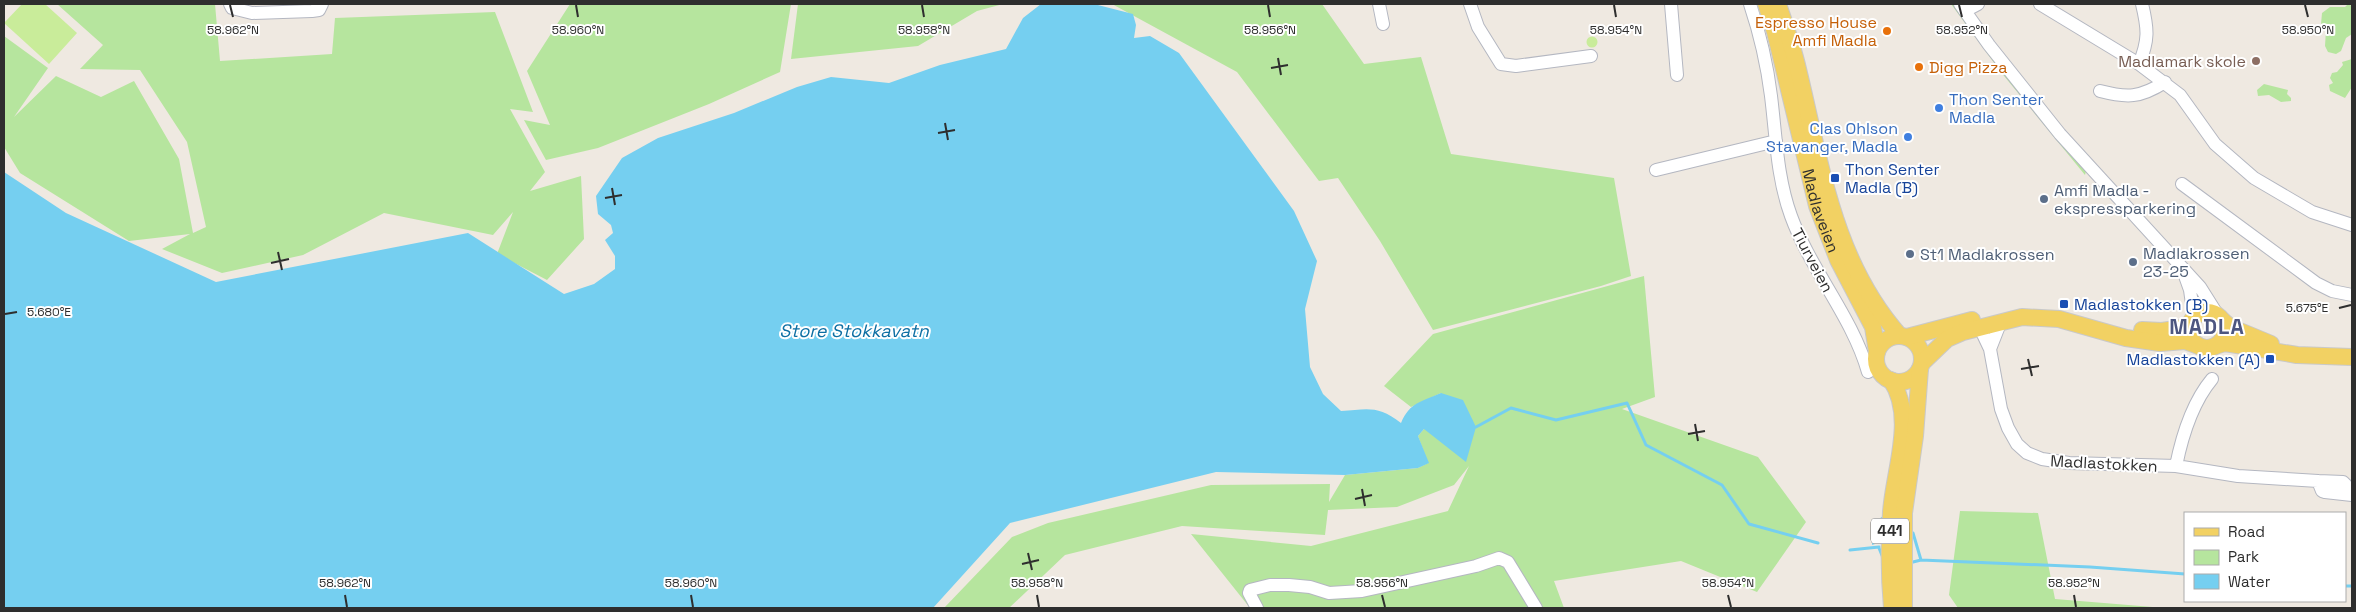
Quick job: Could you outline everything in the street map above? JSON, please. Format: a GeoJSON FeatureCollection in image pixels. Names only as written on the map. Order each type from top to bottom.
{"type":"FeatureCollection","features":[{"type":"Feature","properties":{"kind":"main road","name":"Madlaveien"},"geometry":{"type":"LineString","coordinates":[[1766,4],[1775,32],[1817,206],[1838,260],[1873,327],[1877,352]]}},
{"type":"Feature","properties":{"kind":"main road","name":"Madlaveien"},"geometry":{"type":"LineString","coordinates":[[1778,4],[1798,68],[1817,159],[1834,216],[1863,282],[1883,315],[1904,336]]}},
{"type":"Feature","properties":{"kind":"main road"},"geometry":{"type":"LineString","coordinates":[[1877,352],[1883,342],[1992,314],[2033,307],[2065,310],[2146,330],[2162,331],[2192,322],[2204,312],[2220,317],[2230,327],[2296,355]]}},
{"type":"Feature","properties":{"kind":"main road"},"geometry":{"type":"LineString","coordinates":[[2207,346],[2224,335],[2225,325],[2220,317]]}},
{"type":"Feature","properties":{"kind":"main road"},"geometry":{"type":"LineString","coordinates":[[1891,380],[1897,382],[1910,379],[1947,340],[1963,332],[2022,318],[2059,319],[2126,338],[2160,343],[2185,341],[2207,346],[2225,343],[2296,355],[2352,357]]}},
{"type":"Feature","properties":{"kind":"main road"},"geometry":{"type":"LineString","coordinates":[[2192,322],[2192,339],[2207,346]]}},
{"type":"Feature","properties":{"kind":"main road","name":"441"},"geometry":{"type":"LineString","coordinates":[[1892,608],[1890,529],[1922,357],[1917,344],[1904,336]]}},
{"type":"Feature","properties":{"kind":"main road","name":"441"},"geometry":{"type":"LineString","coordinates":[[1877,352],[1877,366],[1880,372],[1891,380],[1896,387],[1903,409],[1905,456],[1903,530],[1904,608]]}},
{"type":"Feature","properties":{"kind":"street"},"geometry":{"type":"LineString","coordinates":[[230,4],[232,8],[252,13],[312,11],[319,10],[322,4]]}},
{"type":"Feature","properties":{"kind":"street"},"geometry":{"type":"LineString","coordinates":[[1379,4],[1383,24]]}},
{"type":"Feature","properties":{"kind":"street"},"geometry":{"type":"LineString","coordinates":[[1470,4],[1478,27],[1501,64],[1516,66],[1591,56]]}},
{"type":"Feature","properties":{"kind":"street"},"geometry":{"type":"LineString","coordinates":[[1671,4],[1677,75]]}},
{"type":"Feature","properties":{"kind":"street","name":"Tiurveien"},"geometry":{"type":"LineString","coordinates":[[1750,4],[1761,39],[1780,176],[1791,216],[1810,258],[1856,337],[1868,372]]}},
{"type":"Feature","properties":{"kind":"street"},"geometry":{"type":"LineString","coordinates":[[1978,4],[1963,7],[1988,45],[2060,134],[2200,287],[2220,317]]}},
{"type":"Feature","properties":{"kind":"street"},"geometry":{"type":"LineString","coordinates":[[2040,4],[2139,64],[2180,95],[2215,144],[2254,178],[2312,212],[2352,225]]}},
{"type":"Feature","properties":{"kind":"street"},"geometry":{"type":"LineString","coordinates":[[2139,64],[2148,38],[2148,28],[2142,4]]}},
{"type":"Feature","properties":{"kind":"street"},"geometry":{"type":"LineString","coordinates":[[2100,91],[2117,96],[2138,96],[2164,82]]}},
{"type":"Feature","properties":{"kind":"street"},"geometry":{"type":"LineString","coordinates":[[1656,170],[1776,141]]}},
{"type":"Feature","properties":{"kind":"street"},"geometry":{"type":"LineString","coordinates":[[2182,184],[2316,283],[2332,291],[2352,296]]}},
{"type":"Feature","properties":{"kind":"street"},"geometry":{"type":"LineString","coordinates":[[2182,269],[2190,290],[2192,322]]}},
{"type":"Feature","properties":{"kind":"street"},"geometry":{"type":"LineString","coordinates":[[1990,349],[2001,322]]}},
{"type":"Feature","properties":{"kind":"street","name":"Madlastokken"},"geometry":{"type":"LineString","coordinates":[[1980,328],[1990,349],[2001,409],[2008,428],[2017,444],[2027,453],[2042,459],[2069,463],[2176,466],[2238,476],[2318,481],[2325,492],[2348,494]]}},
{"type":"Feature","properties":{"kind":"street","name":"Madlastokken"},"geometry":{"type":"LineString","coordinates":[[2176,466],[2182,438],[2204,390],[2212,379]]}},
{"type":"Feature","properties":{"kind":"street"},"geometry":{"type":"LineString","coordinates":[[1257,608],[1249,593],[1250,590],[1270,585],[1310,587],[1329,593],[1362,591],[1476,566],[1499,558],[1508,562],[1536,608]]}},
{"type":"Feature","properties":{"kind":"green space"},"geometry":{"type":"Polygon","coordinates":[[[22,4],[45,4],[77,33],[49,64],[4,23],[22,4]]]}},
{"type":"Feature","properties":{"kind":"green space"},"geometry":{"type":"Polygon","coordinates":[[[57,4],[215,4],[220,61],[332,54],[335,18],[495,12],[533,112],[510,109],[545,172],[530,191],[581,176],[584,239],[547,280],[497,254],[513,212],[493,235],[384,213],[303,255],[222,273],[162,249],[190,234],[129,241],[20,173],[4,147],[4,36],[48,68],[14,117],[56,76],[101,97],[134,81],[179,159],[193,233],[206,227],[187,142],[140,70],[80,69],[103,45],[57,4]]]}},
{"type":"Feature","properties":{"kind":"green space"},"geometry":{"type":"Polygon","coordinates":[[[570,4],[791,4],[780,72],[709,104],[598,148],[546,160],[524,120],[550,125],[527,71],[570,4]]]}},
{"type":"Feature","properties":{"kind":"green space"},"geometry":{"type":"Polygon","coordinates":[[[798,4],[1003,4],[977,11],[918,46],[791,59],[798,4]]]}},
{"type":"Feature","properties":{"kind":"green space"},"geometry":{"type":"Polygon","coordinates":[[[1112,4],[1322,4],[1364,64],[1421,57],[1451,154],[1614,178],[1631,276],[1601,286],[1433,330],[1380,241],[1338,178],[1319,181],[1237,72],[1112,4]]]}},
{"type":"Feature","properties":{"kind":"green space"},"geometry":{"type":"Polygon","coordinates":[[[1951,4],[1958,4],[2086,171],[2085,175],[2000,71],[1951,4]]]}},
{"type":"Feature","properties":{"kind":"green space"},"geometry":{"type":"Polygon","coordinates":[[[2348,4],[2352,6],[2352,34],[2346,38],[2341,51],[2336,54],[2328,52],[2325,46],[2326,30],[2321,24],[2322,13],[2330,7],[2345,7],[2348,4]]]}},
{"type":"Feature","properties":{"kind":"green space"},"geometry":{"type":"Polygon","coordinates":[[[1592,36],[1598,42],[1592,48],[1586,42],[1592,36]]]}},
{"type":"Feature","properties":{"kind":"green space"},"geometry":{"type":"Polygon","coordinates":[[[2352,59],[2352,87],[2345,98],[2330,91],[2329,85],[2333,83],[2330,78],[2332,73],[2337,72],[2343,65],[2342,62],[2352,59]]]}},
{"type":"Feature","properties":{"kind":"green space"},"geometry":{"type":"Polygon","coordinates":[[[2264,84],[2288,90],[2287,94],[2291,101],[2281,102],[2269,95],[2258,96],[2257,90],[2264,84]]]}},
{"type":"Feature","properties":{"kind":"green space"},"geometry":{"type":"Polygon","coordinates":[[[1644,276],[1655,397],[1622,409],[1758,457],[1806,522],[1757,592],[1681,561],[1554,581],[1564,608],[1250,608],[1191,534],[1311,546],[1448,511],[1469,466],[1454,485],[1397,507],[1328,510],[1325,535],[1182,526],[1065,555],[1009,608],[944,608],[1012,537],[1048,523],[1211,485],[1330,484],[1329,502],[1345,475],[1418,468],[1428,463],[1418,436],[1424,429],[1441,393],[1411,407],[1384,386],[1433,334],[1644,276]]]}},
{"type":"Feature","properties":{"kind":"green space"},"geometry":{"type":"Polygon","coordinates":[[[1960,511],[2038,513],[2055,599],[2165,608],[1958,608],[1949,595],[1960,511]]]}},
{"type":"Feature","properties":{"kind":"water","name":"Store Stokkavatn"},"geometry":{"type":"Polygon","coordinates":[[[1041,4],[1094,4],[1133,14],[1136,25],[1134,38],[1150,36],[1179,53],[1294,211],[1317,261],[1305,309],[1310,367],[1323,394],[1341,411],[1372,409],[1386,413],[1401,423],[1412,407],[1441,393],[1463,400],[1476,427],[1466,462],[1424,429],[1418,436],[1429,463],[1418,468],[1345,475],[1216,472],[1010,523],[933,608],[4,608],[4,172],[66,213],[216,282],[468,233],[564,294],[594,284],[615,269],[615,256],[605,240],[613,233],[611,225],[598,214],[596,196],[622,158],[658,138],[734,113],[797,87],[831,77],[889,83],[940,65],[1006,49],[1023,18],[1041,4]]]}},
{"type":"Feature","properties":{"kind":"water"},"geometry":{"type":"Polygon","coordinates":[[[1891,510],[1903,535],[1872,545],[1875,522],[1891,510]]]}},
{"type":"Feature","properties":{"kind":"waterway"},"geometry":{"type":"LineString","coordinates":[[1476,427],[1511,408],[1556,420],[1627,403],[1646,445],[1722,485],[1749,524],[1818,543]]}},
{"type":"Feature","properties":{"kind":"waterway"},"geometry":{"type":"LineString","coordinates":[[1910,534],[1913,533],[1921,560]]}},
{"type":"Feature","properties":{"kind":"waterway"},"geometry":{"type":"LineString","coordinates":[[1850,550],[1879,547]]}},
{"type":"Feature","properties":{"kind":"waterway"},"geometry":{"type":"LineString","coordinates":[[1879,548],[1883,558]]}},
{"type":"Feature","properties":{"kind":"waterway"},"geometry":{"type":"LineString","coordinates":[[1909,563],[1921,560],[2090,567],[2184,574]]}},
{"type":"Feature","properties":{"kind":"waterway"},"geometry":{"type":"LineString","coordinates":[[2346,586],[2352,586]]}},
{"type":"Feature","properties":{"kind":"place","name":"Espresso House Amfi Madla"},"geometry":{"type":"Point","coordinates":[1887,31]}},
{"type":"Feature","properties":{"kind":"place","name":"Madlamark skole"},"geometry":{"type":"Point","coordinates":[2256,61]}},
{"type":"Feature","properties":{"kind":"place","name":"Digg Pizza"},"geometry":{"type":"Point","coordinates":[1919,67]}},
{"type":"Feature","properties":{"kind":"place","name":"Thon Senter Madla"},"geometry":{"type":"Point","coordinates":[1939,108]}},
{"type":"Feature","properties":{"kind":"place","name":"Clas Ohlson Stavanger, Madla"},"geometry":{"type":"Point","coordinates":[1908,137]}},
{"type":"Feature","properties":{"kind":"place","name":"Thon Senter Madla (B)"},"geometry":{"type":"Point","coordinates":[1835,178]}},
{"type":"Feature","properties":{"kind":"place","name":"Amfi Madla - ekspressparkering"},"geometry":{"type":"Point","coordinates":[2044,199]}},
{"type":"Feature","properties":{"kind":"place","name":"St1 Madlakrossen"},"geometry":{"type":"Point","coordinates":[1910,254]}},
{"type":"Feature","properties":{"kind":"place","name":"Madlakrossen 23-25"},"geometry":{"type":"Point","coordinates":[2133,262]}},
{"type":"Feature","properties":{"kind":"place","name":"Madlastokken (B)"},"geometry":{"type":"Point","coordinates":[2064,304]}},
{"type":"Feature","properties":{"kind":"place","name":"Madlastokken (A)"},"geometry":{"type":"Point","coordinates":[2270,359]}},
{"type":"Feature","properties":{"kind":"district","name":"MADLA"},"geometry":{"type":"Point","coordinates":[2207,327]}}]}
